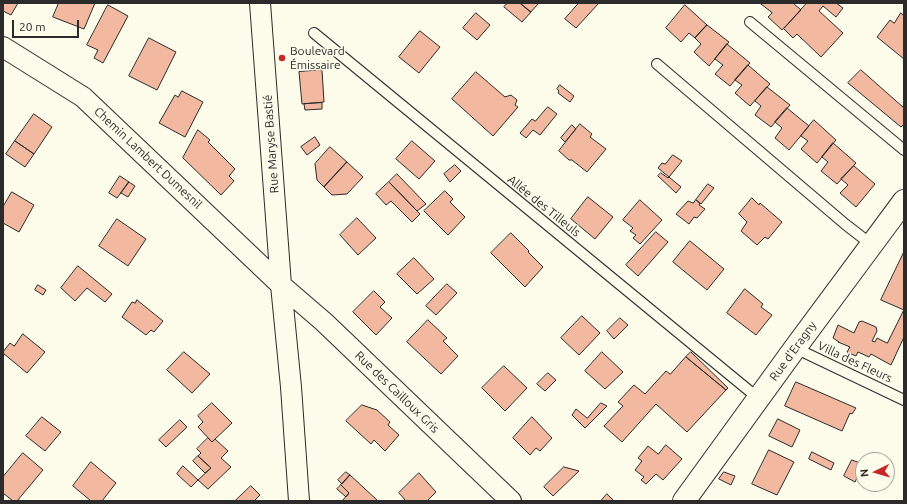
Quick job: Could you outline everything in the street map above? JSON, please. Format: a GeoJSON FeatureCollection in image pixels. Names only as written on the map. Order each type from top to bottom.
{"type":"FeatureCollection","features":[{"type":"Feature","properties":{"kind":"main road","name":"Rue d'Eragny"},"geometry":{"type":"LineString","coordinates":[[684,501],[758,398],[904,201]]}},
{"type":"Feature","properties":{"kind":"street","name":"Rue Maryse Bastié"},"geometry":{"type":"LineString","coordinates":[[260,3],[281,284],[300,501]]}},
{"type":"Feature","properties":{"kind":"street","name":"Chemin Lambert Dumesnil"},"geometry":{"type":"LineString","coordinates":[[3,47],[83,98],[281,284]]}},
{"type":"Feature","properties":{"kind":"street","name":"Rue des Cailloux Gris"},"geometry":{"type":"LineString","coordinates":[[281,284],[324,322],[512,501]]}},
{"type":"Feature","properties":{"kind":"lane"},"geometry":{"type":"LineString","coordinates":[[750,22],[904,150]]}},
{"type":"Feature","properties":{"kind":"lane","name":"Allée des Tilleuls"},"geometry":{"type":"LineString","coordinates":[[314,33],[758,398]]}},
{"type":"Feature","properties":{"kind":"lane"},"geometry":{"type":"LineString","coordinates":[[657,64],[839,219],[872,245]]}},
{"type":"Feature","properties":{"kind":"lane","name":"Villa des Fleurs"},"geometry":{"type":"LineString","coordinates":[[795,348],[904,400]]}},
{"type":"Feature","properties":{"kind":"building"},"geometry":{"type":"Polygon","coordinates":[[[3,3],[18,3],[11,15],[3,11],[3,3]]]}},
{"type":"Feature","properties":{"kind":"building"},"geometry":{"type":"Polygon","coordinates":[[[59,3],[95,3],[84,29],[53,17],[59,3]]]}},
{"type":"Feature","properties":{"kind":"building"},"geometry":{"type":"Polygon","coordinates":[[[508,3],[520,3],[531,12],[522,22],[504,7],[508,3]]]}},
{"type":"Feature","properties":{"kind":"building"},"geometry":{"type":"Polygon","coordinates":[[[520,3],[536,3],[538,4],[531,12],[520,3]]]}},
{"type":"Feature","properties":{"kind":"building"},"geometry":{"type":"Polygon","coordinates":[[[579,3],[599,3],[576,28],[565,19],[579,3]]]}},
{"type":"Feature","properties":{"kind":"building"},"geometry":{"type":"Polygon","coordinates":[[[760,3],[793,3],[801,10],[782,30],[768,17],[772,13],[760,3]]]}},
{"type":"Feature","properties":{"kind":"building"},"geometry":{"type":"Polygon","coordinates":[[[807,3],[836,3],[843,8],[836,17],[823,6],[819,11],[843,33],[821,57],[797,34],[793,38],[784,29],[807,3]]]}},
{"type":"Feature","properties":{"kind":"building"},"geometry":{"type":"Polygon","coordinates":[[[108,5],[128,16],[103,63],[94,58],[98,50],[87,45],[108,5]]]}},
{"type":"Feature","properties":{"kind":"building"},"geometry":{"type":"Polygon","coordinates":[[[685,5],[707,25],[695,38],[689,33],[681,42],[666,28],[685,5]]]}},
{"type":"Feature","properties":{"kind":"building"},"geometry":{"type":"Polygon","coordinates":[[[476,13],[490,25],[477,40],[463,28],[476,13]]]}},
{"type":"Feature","properties":{"kind":"building"},"geometry":{"type":"Polygon","coordinates":[[[901,13],[904,16],[904,59],[877,37],[890,20],[894,23],[901,13]]]}},
{"type":"Feature","properties":{"kind":"building"},"geometry":{"type":"Polygon","coordinates":[[[707,25],[729,42],[709,66],[694,52],[701,44],[695,38],[707,25]]]}},
{"type":"Feature","properties":{"kind":"building"},"geometry":{"type":"Polygon","coordinates":[[[420,31],[440,47],[419,73],[399,57],[420,31]]]}},
{"type":"Feature","properties":{"kind":"building"},"geometry":{"type":"Polygon","coordinates":[[[149,38],[176,52],[157,90],[129,76],[149,38]]]}},
{"type":"Feature","properties":{"kind":"building"},"geometry":{"type":"Polygon","coordinates":[[[727,44],[750,63],[730,86],[715,74],[723,65],[715,59],[727,44]]]}},
{"type":"Feature","properties":{"kind":"building"},"geometry":{"type":"Polygon","coordinates":[[[748,65],[770,84],[750,106],[735,93],[742,85],[735,80],[748,65]]]}},
{"type":"Feature","properties":{"kind":"building"},"geometry":{"type":"Polygon","coordinates":[[[322,70],[324,102],[302,104],[299,72],[322,70]]]}},
{"type":"Feature","properties":{"kind":"building"},"geometry":{"type":"Polygon","coordinates":[[[861,70],[904,108],[904,124],[901,127],[848,83],[861,70]]]}},
{"type":"Feature","properties":{"kind":"building"},"geometry":{"type":"Polygon","coordinates":[[[476,72],[505,97],[511,95],[517,100],[515,105],[518,107],[493,136],[452,99],[476,72]]]}},
{"type":"Feature","properties":{"kind":"building"},"geometry":{"type":"Polygon","coordinates":[[[560,85],[574,96],[570,102],[558,93],[559,91],[557,89],[560,85]]]}},
{"type":"Feature","properties":{"kind":"building"},"geometry":{"type":"Polygon","coordinates":[[[767,87],[790,105],[771,127],[755,115],[761,106],[755,101],[767,87]]]}},
{"type":"Feature","properties":{"kind":"building"},"geometry":{"type":"Polygon","coordinates":[[[182,91],[203,102],[185,137],[159,123],[175,95],[178,97],[182,91]]]}},
{"type":"Feature","properties":{"kind":"building"},"geometry":{"type":"Polygon","coordinates":[[[322,103],[322,109],[305,110],[304,104],[322,103]]]}},
{"type":"Feature","properties":{"kind":"building"},"geometry":{"type":"Polygon","coordinates":[[[548,107],[557,114],[540,135],[533,130],[526,138],[520,133],[532,119],[535,121],[548,107]]]}},
{"type":"Feature","properties":{"kind":"building"},"geometry":{"type":"Polygon","coordinates":[[[787,108],[809,126],[789,150],[775,138],[782,128],[775,122],[787,108]]]}},
{"type":"Feature","properties":{"kind":"building"},"geometry":{"type":"Polygon","coordinates":[[[34,114],[52,127],[34,154],[15,141],[34,114]]]}},
{"type":"Feature","properties":{"kind":"building"},"geometry":{"type":"Polygon","coordinates":[[[814,120],[836,140],[817,163],[801,149],[808,141],[801,136],[814,120]]]}},
{"type":"Feature","properties":{"kind":"building"},"geometry":{"type":"Polygon","coordinates":[[[580,124],[592,134],[590,137],[606,149],[587,172],[559,151],[580,124]]]}},
{"type":"Feature","properties":{"kind":"building"},"geometry":{"type":"Polygon","coordinates":[[[572,125],[576,129],[565,142],[561,138],[572,125]]]}},
{"type":"Feature","properties":{"kind":"building"},"geometry":{"type":"Polygon","coordinates":[[[198,130],[210,140],[208,142],[235,169],[229,176],[234,181],[221,195],[183,158],[198,130]]]}},
{"type":"Feature","properties":{"kind":"building"},"geometry":{"type":"Polygon","coordinates":[[[315,137],[320,145],[307,155],[301,147],[315,137]]]}},
{"type":"Feature","properties":{"kind":"building"},"geometry":{"type":"Polygon","coordinates":[[[15,141],[34,154],[25,167],[6,154],[15,141]]]}},
{"type":"Feature","properties":{"kind":"building"},"geometry":{"type":"Polygon","coordinates":[[[412,141],[435,161],[419,179],[396,159],[412,141]]]}},
{"type":"Feature","properties":{"kind":"building"},"geometry":{"type":"Polygon","coordinates":[[[833,143],[856,163],[837,184],[821,171],[828,162],[822,157],[833,143]]]}},
{"type":"Feature","properties":{"kind":"building"},"geometry":{"type":"Polygon","coordinates":[[[330,147],[347,162],[324,187],[317,180],[315,164],[330,147]]]}},
{"type":"Feature","properties":{"kind":"building"},"geometry":{"type":"Polygon","coordinates":[[[673,155],[682,161],[669,177],[658,168],[662,163],[665,164],[673,155]]]}},
{"type":"Feature","properties":{"kind":"building"},"geometry":{"type":"Polygon","coordinates":[[[347,162],[363,177],[347,194],[332,195],[324,187],[347,162]]]}},
{"type":"Feature","properties":{"kind":"building"},"geometry":{"type":"Polygon","coordinates":[[[455,165],[461,171],[450,182],[444,174],[455,165]]]}},
{"type":"Feature","properties":{"kind":"building"},"geometry":{"type":"Polygon","coordinates":[[[854,166],[875,184],[856,207],[840,193],[848,185],[841,179],[854,166]]]}},
{"type":"Feature","properties":{"kind":"building"},"geometry":{"type":"Polygon","coordinates":[[[661,173],[668,178],[669,177],[681,187],[676,193],[658,176],[661,173]]]}},
{"type":"Feature","properties":{"kind":"building"},"geometry":{"type":"Polygon","coordinates":[[[397,174],[426,204],[417,211],[389,182],[397,174]]]}},
{"type":"Feature","properties":{"kind":"building"},"geometry":{"type":"Polygon","coordinates":[[[120,176],[129,182],[117,198],[109,193],[120,176]]]}},
{"type":"Feature","properties":{"kind":"building"},"geometry":{"type":"Polygon","coordinates":[[[129,182],[135,186],[128,197],[121,193],[129,182]]]}},
{"type":"Feature","properties":{"kind":"building"},"geometry":{"type":"Polygon","coordinates":[[[389,182],[420,214],[412,222],[391,201],[386,205],[376,194],[389,182]]]}},
{"type":"Feature","properties":{"kind":"building"},"geometry":{"type":"Polygon","coordinates":[[[708,184],[714,188],[701,204],[696,200],[708,184]]]}},
{"type":"Feature","properties":{"kind":"building"},"geometry":{"type":"Polygon","coordinates":[[[445,191],[453,199],[450,202],[465,217],[448,235],[424,211],[445,191]]]}},
{"type":"Feature","properties":{"kind":"building"},"geometry":{"type":"Polygon","coordinates":[[[12,192],[34,205],[19,232],[3,223],[3,207],[12,192]]]}},
{"type":"Feature","properties":{"kind":"building"},"geometry":{"type":"Polygon","coordinates":[[[588,197],[613,217],[595,239],[571,219],[588,197]]]}},
{"type":"Feature","properties":{"kind":"building"},"geometry":{"type":"Polygon","coordinates":[[[752,198],[782,222],[768,239],[765,237],[757,245],[741,231],[747,222],[739,214],[752,198]]]}},
{"type":"Feature","properties":{"kind":"building"},"geometry":{"type":"Polygon","coordinates":[[[640,200],[662,220],[640,244],[633,238],[636,235],[630,231],[633,228],[623,220],[640,200]]]}},
{"type":"Feature","properties":{"kind":"building"},"geometry":{"type":"Polygon","coordinates":[[[696,200],[700,203],[699,205],[705,209],[697,218],[694,217],[689,224],[676,214],[688,201],[693,203],[696,200]]]}},
{"type":"Feature","properties":{"kind":"building"},"geometry":{"type":"Polygon","coordinates":[[[357,218],[376,238],[358,255],[340,235],[357,218]]]}},
{"type":"Feature","properties":{"kind":"building"},"geometry":{"type":"Polygon","coordinates":[[[117,219],[146,239],[128,266],[99,246],[117,219]]]}},
{"type":"Feature","properties":{"kind":"building"},"geometry":{"type":"Polygon","coordinates":[[[656,232],[668,242],[638,276],[626,265],[656,232]]]}},
{"type":"Feature","properties":{"kind":"building"},"geometry":{"type":"Polygon","coordinates":[[[511,233],[543,267],[525,287],[491,253],[511,233]]]}},
{"type":"Feature","properties":{"kind":"building"},"geometry":{"type":"Polygon","coordinates":[[[690,241],[724,269],[707,290],[673,262],[690,241]]]}},
{"type":"Feature","properties":{"kind":"building"},"geometry":{"type":"Polygon","coordinates":[[[904,252],[904,310],[881,300],[904,252]]]}},
{"type":"Feature","properties":{"kind":"building"},"geometry":{"type":"Polygon","coordinates":[[[414,258],[434,279],[417,294],[397,274],[414,258]]]}},
{"type":"Feature","properties":{"kind":"building"},"geometry":{"type":"Polygon","coordinates":[[[78,266],[112,294],[105,302],[87,288],[75,301],[61,288],[78,266]]]}},
{"type":"Feature","properties":{"kind":"building"},"geometry":{"type":"Polygon","coordinates":[[[447,284],[457,293],[436,315],[426,306],[447,284]]]}},
{"type":"Feature","properties":{"kind":"building"},"geometry":{"type":"Polygon","coordinates":[[[38,285],[46,290],[43,295],[35,290],[38,285]]]}},
{"type":"Feature","properties":{"kind":"building"},"geometry":{"type":"Polygon","coordinates":[[[745,289],[763,304],[761,307],[772,315],[756,335],[727,313],[745,289]]]}},
{"type":"Feature","properties":{"kind":"building"},"geometry":{"type":"Polygon","coordinates":[[[374,291],[385,302],[380,307],[392,318],[376,335],[353,312],[374,291]]]}},
{"type":"Feature","properties":{"kind":"building"},"geometry":{"type":"Polygon","coordinates":[[[137,300],[163,321],[154,332],[151,330],[146,335],[122,317],[132,302],[135,303],[137,300]]]}},
{"type":"Feature","properties":{"kind":"building"},"geometry":{"type":"Polygon","coordinates":[[[904,310],[904,337],[891,365],[871,354],[869,357],[858,352],[856,356],[847,352],[850,347],[833,338],[838,325],[854,333],[859,322],[862,321],[876,327],[877,331],[872,341],[875,342],[877,338],[887,343],[904,310]]]}},
{"type":"Feature","properties":{"kind":"building"},"geometry":{"type":"Polygon","coordinates":[[[582,316],[600,333],[579,355],[561,338],[582,316]]]}},
{"type":"Feature","properties":{"kind":"building"},"geometry":{"type":"Polygon","coordinates":[[[620,318],[628,325],[614,339],[607,331],[620,318]]]}},
{"type":"Feature","properties":{"kind":"building"},"geometry":{"type":"Polygon","coordinates":[[[428,320],[447,338],[443,341],[458,356],[441,374],[407,342],[428,320]]]}},
{"type":"Feature","properties":{"kind":"building"},"geometry":{"type":"Polygon","coordinates":[[[23,334],[45,352],[27,373],[3,353],[10,343],[14,346],[23,334]]]}},
{"type":"Feature","properties":{"kind":"building"},"geometry":{"type":"Polygon","coordinates":[[[184,352],[210,374],[192,393],[167,370],[184,352]]]}},
{"type":"Feature","properties":{"kind":"building"},"geometry":{"type":"Polygon","coordinates":[[[602,352],[623,372],[605,389],[585,371],[602,352]]]}},
{"type":"Feature","properties":{"kind":"building"},"geometry":{"type":"Polygon","coordinates":[[[691,352],[728,388],[726,390],[686,357],[691,352]]]}},
{"type":"Feature","properties":{"kind":"building"},"geometry":{"type":"Polygon","coordinates":[[[686,357],[726,390],[687,432],[656,404],[622,442],[604,426],[623,406],[618,402],[634,385],[645,394],[666,371],[670,374],[686,357]]]}},
{"type":"Feature","properties":{"kind":"building"},"geometry":{"type":"Polygon","coordinates":[[[504,366],[527,388],[505,411],[482,388],[504,366]]]}},
{"type":"Feature","properties":{"kind":"building"},"geometry":{"type":"Polygon","coordinates":[[[548,373],[556,380],[545,391],[537,384],[548,373]]]}},
{"type":"Feature","properties":{"kind":"building"},"geometry":{"type":"Polygon","coordinates":[[[796,382],[856,408],[852,414],[850,413],[842,431],[785,406],[796,382]]]}},
{"type":"Feature","properties":{"kind":"building"},"geometry":{"type":"Polygon","coordinates":[[[212,403],[232,423],[212,442],[198,427],[203,422],[198,416],[212,403]]]}},
{"type":"Feature","properties":{"kind":"building"},"geometry":{"type":"Polygon","coordinates":[[[601,403],[607,406],[585,428],[572,415],[576,409],[587,418],[601,403]]]}},
{"type":"Feature","properties":{"kind":"building"},"geometry":{"type":"Polygon","coordinates":[[[362,405],[377,410],[390,422],[388,425],[399,435],[385,451],[374,440],[371,444],[346,421],[362,405]]]}},
{"type":"Feature","properties":{"kind":"building"},"geometry":{"type":"Polygon","coordinates":[[[42,417],[61,432],[45,451],[26,436],[42,417]]]}},
{"type":"Feature","properties":{"kind":"building"},"geometry":{"type":"Polygon","coordinates":[[[532,417],[552,438],[540,451],[536,448],[530,455],[513,438],[532,417]]]}},
{"type":"Feature","properties":{"kind":"building"},"geometry":{"type":"Polygon","coordinates":[[[778,419],[800,430],[792,447],[769,436],[778,419]]]}},
{"type":"Feature","properties":{"kind":"building"},"geometry":{"type":"Polygon","coordinates":[[[180,420],[187,427],[166,447],[159,440],[180,420]]]}},
{"type":"Feature","properties":{"kind":"building"},"geometry":{"type":"Polygon","coordinates":[[[208,438],[212,442],[215,439],[228,451],[221,458],[231,467],[208,489],[198,480],[211,468],[198,456],[201,453],[197,449],[208,438]]]}},
{"type":"Feature","properties":{"kind":"building"},"geometry":{"type":"Polygon","coordinates":[[[666,445],[682,459],[663,480],[656,474],[646,484],[641,480],[644,477],[635,470],[642,461],[638,458],[648,446],[658,454],[666,445]]]}},
{"type":"Feature","properties":{"kind":"building"},"geometry":{"type":"Polygon","coordinates":[[[769,450],[794,462],[777,495],[752,484],[769,450]]]}},
{"type":"Feature","properties":{"kind":"building"},"geometry":{"type":"Polygon","coordinates":[[[812,452],[834,463],[831,470],[809,459],[812,452]]]}},
{"type":"Feature","properties":{"kind":"building"},"geometry":{"type":"Polygon","coordinates":[[[23,453],[43,470],[17,501],[13,501],[3,493],[3,477],[23,453]]]}},
{"type":"Feature","properties":{"kind":"building"},"geometry":{"type":"Polygon","coordinates":[[[198,456],[211,468],[205,473],[193,461],[198,456]]]}},
{"type":"Feature","properties":{"kind":"building"},"geometry":{"type":"Polygon","coordinates":[[[852,460],[855,461],[855,482],[844,476],[852,460]]]}},
{"type":"Feature","properties":{"kind":"building"},"geometry":{"type":"Polygon","coordinates":[[[91,462],[116,483],[102,501],[91,501],[73,486],[91,462]]]}},
{"type":"Feature","properties":{"kind":"building"},"geometry":{"type":"Polygon","coordinates":[[[183,466],[198,480],[191,487],[177,474],[183,466]]]}},
{"type":"Feature","properties":{"kind":"building"},"geometry":{"type":"Polygon","coordinates":[[[564,467],[579,471],[553,496],[544,487],[564,467]]]}},
{"type":"Feature","properties":{"kind":"building"},"geometry":{"type":"Polygon","coordinates":[[[346,472],[350,475],[342,484],[338,480],[346,472]]]}},
{"type":"Feature","properties":{"kind":"building"},"geometry":{"type":"Polygon","coordinates":[[[724,472],[735,476],[731,485],[719,479],[724,472]]]}},
{"type":"Feature","properties":{"kind":"building"},"geometry":{"type":"Polygon","coordinates":[[[419,473],[436,492],[427,501],[406,501],[399,493],[419,473]]]}},
{"type":"Feature","properties":{"kind":"building"},"geometry":{"type":"Polygon","coordinates":[[[350,475],[378,501],[342,501],[349,493],[341,485],[350,475]]]}},
{"type":"Feature","properties":{"kind":"building"},"geometry":{"type":"Polygon","coordinates":[[[341,485],[349,493],[346,497],[337,489],[341,485]]]}},
{"type":"Feature","properties":{"kind":"building"},"geometry":{"type":"Polygon","coordinates":[[[251,486],[260,495],[255,501],[235,501],[251,486]]]}},
{"type":"Feature","properties":{"kind":"building"},"geometry":{"type":"Polygon","coordinates":[[[607,494],[614,501],[601,501],[607,494]]]}},
{"type":"Feature","properties":{"kind":"place","name":"Boulevard Émissaire"},"geometry":{"type":"Point","coordinates":[282,58]}}]}
